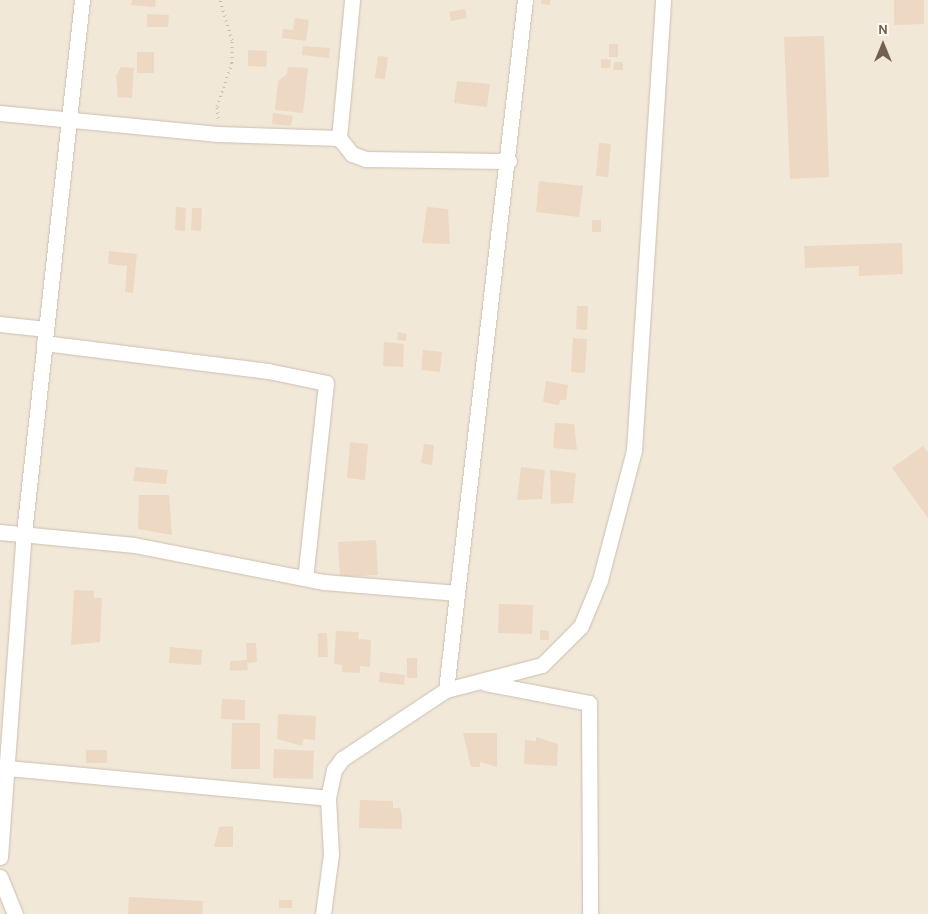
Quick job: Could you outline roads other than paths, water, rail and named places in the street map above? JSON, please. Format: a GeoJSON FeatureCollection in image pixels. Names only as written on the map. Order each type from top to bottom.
{"type":"FeatureCollection","features":[{"type":"Feature","properties":{"kind":"street"},"geometry":{"type":"LineString","coordinates":[[1,849],[7,768],[4,743],[24,533],[82,0]]}},
{"type":"Feature","properties":{"kind":"street"},"geometry":{"type":"LineString","coordinates":[[352,0],[339,138],[352,154],[366,159],[509,161]]}},
{"type":"Feature","properties":{"kind":"street"},"geometry":{"type":"LineString","coordinates":[[446,690],[509,161],[525,0]]}},
{"type":"Feature","properties":{"kind":"street"},"geometry":{"type":"LineString","coordinates":[[323,914],[331,854],[328,798],[334,770],[342,759],[446,690],[517,674],[559,652],[581,626],[608,552],[634,450],[663,0]]}},
{"type":"Feature","properties":{"kind":"street"},"geometry":{"type":"LineString","coordinates":[[0,113],[218,134],[339,138]]}},
{"type":"Feature","properties":{"kind":"street"},"geometry":{"type":"LineString","coordinates":[[0,324],[45,336],[268,371],[326,384],[305,578]]}},
{"type":"Feature","properties":{"kind":"street"},"geometry":{"type":"LineString","coordinates":[[0,532],[134,545],[305,578],[458,593]]}},
{"type":"Feature","properties":{"kind":"street"},"geometry":{"type":"LineString","coordinates":[[478,682],[589,703],[590,914]]}},
{"type":"Feature","properties":{"kind":"street"},"geometry":{"type":"LineString","coordinates":[[7,768],[328,798]]}},
{"type":"Feature","properties":{"kind":"street"},"geometry":{"type":"LineString","coordinates":[[0,877],[15,914]]}}]}
